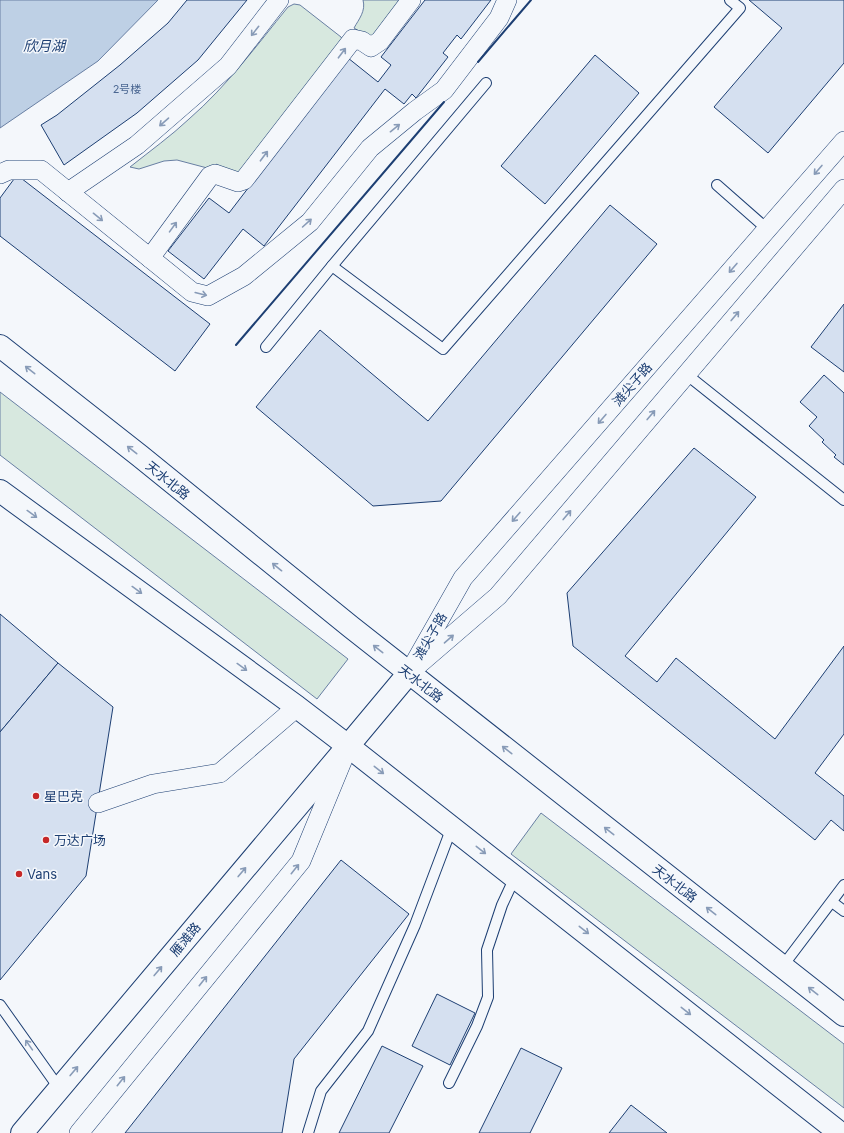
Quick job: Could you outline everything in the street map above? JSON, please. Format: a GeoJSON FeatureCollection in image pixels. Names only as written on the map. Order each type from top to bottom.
{"type":"FeatureCollection","features":[{"type":"Feature","properties":{"kind":"main road","name":"天水北路"},"geometry":{"type":"LineString","coordinates":[[0,346],[140,456],[408,673],[844,1015]]}},
{"type":"Feature","properties":{"kind":"main road"},"geometry":{"type":"LineString","coordinates":[[0,491],[297,707],[452,827],[840,1133]]}},
{"type":"Feature","properties":{"kind":"main road","name":"雁滩路"},"geometry":{"type":"LineString","coordinates":[[22,1133],[408,673]]}},
{"type":"Feature","properties":{"kind":"street"},"geometry":{"type":"LineString","coordinates":[[68,192],[137,145],[228,66],[279,0]]}},
{"type":"Feature","properties":{"kind":"street"},"geometry":{"type":"LineString","coordinates":[[150,258],[210,176],[216,174],[238,182],[244,180],[353,39],[362,41],[370,47],[380,41],[411,0]]}},
{"type":"Feature","properties":{"kind":"street"},"geometry":{"type":"LineString","coordinates":[[0,174],[9,170],[41,170],[192,292],[208,296],[244,276],[310,222],[370,148],[444,90],[500,18],[507,0]]}},
{"type":"Feature","properties":{"kind":"street","name":"滩尖子路"},"geometry":{"type":"LineString","coordinates":[[408,673],[463,578],[844,141]]}},
{"type":"Feature","properties":{"kind":"street","name":"滩尖子路"},"geometry":{"type":"LineString","coordinates":[[408,673],[498,596],[844,188]]}},
{"type":"Feature","properties":{"kind":"street"},"geometry":{"type":"LineString","coordinates":[[98,803],[153,784],[220,773],[297,707]]}},
{"type":"Feature","properties":{"kind":"street"},"geometry":{"type":"LineString","coordinates":[[79,1133],[302,860],[348,746]]}},
{"type":"Feature","properties":{"kind":"lane"},"geometry":{"type":"LineString","coordinates":[[332,266],[443,349],[740,8],[730,0]]}},
{"type":"Feature","properties":{"kind":"lane"},"geometry":{"type":"LineString","coordinates":[[266,347],[486,83]]}},
{"type":"Feature","properties":{"kind":"lane"},"geometry":{"type":"LineString","coordinates":[[717,185],[767,229]]}},
{"type":"Feature","properties":{"kind":"lane"},"geometry":{"type":"LineString","coordinates":[[686,374],[844,500]]}},
{"type":"Feature","properties":{"kind":"lane"},"geometry":{"type":"LineString","coordinates":[[308,1133],[321,1091],[368,1031],[415,925],[452,827]]}},
{"type":"Feature","properties":{"kind":"lane"},"geometry":{"type":"LineString","coordinates":[[449,1083],[477,1026],[488,996],[487,950],[502,905],[515,877]]}},
{"type":"Feature","properties":{"kind":"lane"},"geometry":{"type":"LineString","coordinates":[[782,967],[844,885]]}},
{"type":"Feature","properties":{"kind":"lane"},"geometry":{"type":"LineString","coordinates":[[832,902],[844,911]]}},
{"type":"Feature","properties":{"kind":"lane"},"geometry":{"type":"LineString","coordinates":[[0,1005],[59,1088]]}},
{"type":"Feature","properties":{"kind":"shaded area"},"geometry":{"type":"Polygon","coordinates":[[[363,0],[401,0],[375,35],[369,37],[354,28],[364,8],[363,0]]]}},
{"type":"Feature","properties":{"kind":"shaded area"},"geometry":{"type":"Polygon","coordinates":[[[294,4],[300,5],[341,37],[344,43],[239,177],[216,164],[211,169],[177,160],[164,161],[139,169],[130,167],[175,131],[203,106],[241,65],[288,7],[294,4]]]}},
{"type":"Feature","properties":{"kind":"shaded area"},"geometry":{"type":"Polygon","coordinates":[[[0,392],[348,659],[317,699],[0,455],[0,392]]]}},
{"type":"Feature","properties":{"kind":"shaded area"},"geometry":{"type":"Polygon","coordinates":[[[541,813],[844,1044],[844,1108],[511,854],[541,813]]]}},
{"type":"Feature","properties":{"kind":"water","name":"欣月湖"},"geometry":{"type":"Polygon","coordinates":[[[0,0],[158,0],[98,61],[0,128],[0,0]]]}},
{"type":"Feature","properties":{"kind":"building"},"geometry":{"type":"Polygon","coordinates":[[[187,0],[247,0],[198,60],[137,113],[64,165],[41,125],[57,115],[120,65],[168,23],[187,0]]]}},
{"type":"Feature","properties":{"kind":"building"},"geometry":{"type":"Polygon","coordinates":[[[425,0],[491,0],[461,39],[457,35],[443,53],[448,57],[416,98],[412,94],[404,104],[385,89],[264,246],[243,229],[204,279],[168,251],[209,198],[229,213],[348,58],[378,82],[391,65],[381,57],[425,0]]]}},
{"type":"Feature","properties":{"kind":"building"},"geometry":{"type":"Polygon","coordinates":[[[749,0],[844,0],[844,63],[768,153],[714,107],[782,28],[749,0]]]}},
{"type":"Feature","properties":{"kind":"building"},"geometry":{"type":"Polygon","coordinates":[[[595,55],[639,93],[545,204],[501,166],[595,55]]]}},
{"type":"Feature","properties":{"kind":"building"},"geometry":{"type":"Polygon","coordinates":[[[17,175],[210,324],[175,371],[0,236],[0,198],[17,175]]]}},
{"type":"Feature","properties":{"kind":"building"},"geometry":{"type":"Polygon","coordinates":[[[610,205],[657,244],[441,501],[373,506],[256,407],[320,330],[428,421],[610,205]]]}},
{"type":"Feature","properties":{"kind":"building"},"geometry":{"type":"Polygon","coordinates":[[[844,304],[844,372],[811,347],[844,304]]]}},
{"type":"Feature","properties":{"kind":"building"},"geometry":{"type":"Polygon","coordinates":[[[824,375],[844,393],[844,465],[834,457],[836,455],[822,442],[824,440],[809,426],[817,417],[800,402],[824,375]]]}},
{"type":"Feature","properties":{"kind":"building"},"geometry":{"type":"Polygon","coordinates":[[[694,448],[756,497],[625,656],[657,682],[676,658],[775,739],[844,646],[844,734],[815,773],[844,796],[844,831],[831,820],[815,840],[573,646],[567,593],[694,448]]]}},
{"type":"Feature","properties":{"kind":"building"},"geometry":{"type":"Polygon","coordinates":[[[0,614],[58,663],[0,732],[0,614]]]}},
{"type":"Feature","properties":{"kind":"building","name":"万达广场"},"geometry":{"type":"Polygon","coordinates":[[[58,663],[113,707],[86,876],[0,980],[0,732],[58,663]]]}},
{"type":"Feature","properties":{"kind":"building"},"geometry":{"type":"Polygon","coordinates":[[[341,860],[409,914],[294,1059],[282,1133],[125,1133],[341,860]]]}},
{"type":"Feature","properties":{"kind":"building"},"geometry":{"type":"Polygon","coordinates":[[[437,994],[475,1013],[450,1065],[412,1046],[437,994]]]}},
{"type":"Feature","properties":{"kind":"building"},"geometry":{"type":"Polygon","coordinates":[[[382,1046],[423,1066],[389,1133],[339,1133],[382,1046]]]}},
{"type":"Feature","properties":{"kind":"building"},"geometry":{"type":"Polygon","coordinates":[[[521,1048],[562,1068],[530,1133],[479,1133],[521,1048]]]}},
{"type":"Feature","properties":{"kind":"building"},"geometry":{"type":"Polygon","coordinates":[[[631,1105],[667,1133],[609,1133],[631,1105]]]}},
{"type":"Feature","properties":{"kind":"wall"},"geometry":{"type":"LineString","coordinates":[[478,62],[531,0]]}},
{"type":"Feature","properties":{"kind":"wall"},"geometry":{"type":"LineString","coordinates":[[236,345],[444,102]]}},
{"type":"Feature","properties":{"kind":"place","name":"星巴克"},"geometry":{"type":"Point","coordinates":[36,796]}},
{"type":"Feature","properties":{"kind":"place","name":"万达广场"},"geometry":{"type":"Point","coordinates":[46,840]}},
{"type":"Feature","properties":{"kind":"place","name":"Vans"},"geometry":{"type":"Point","coordinates":[19,874]}}]}
